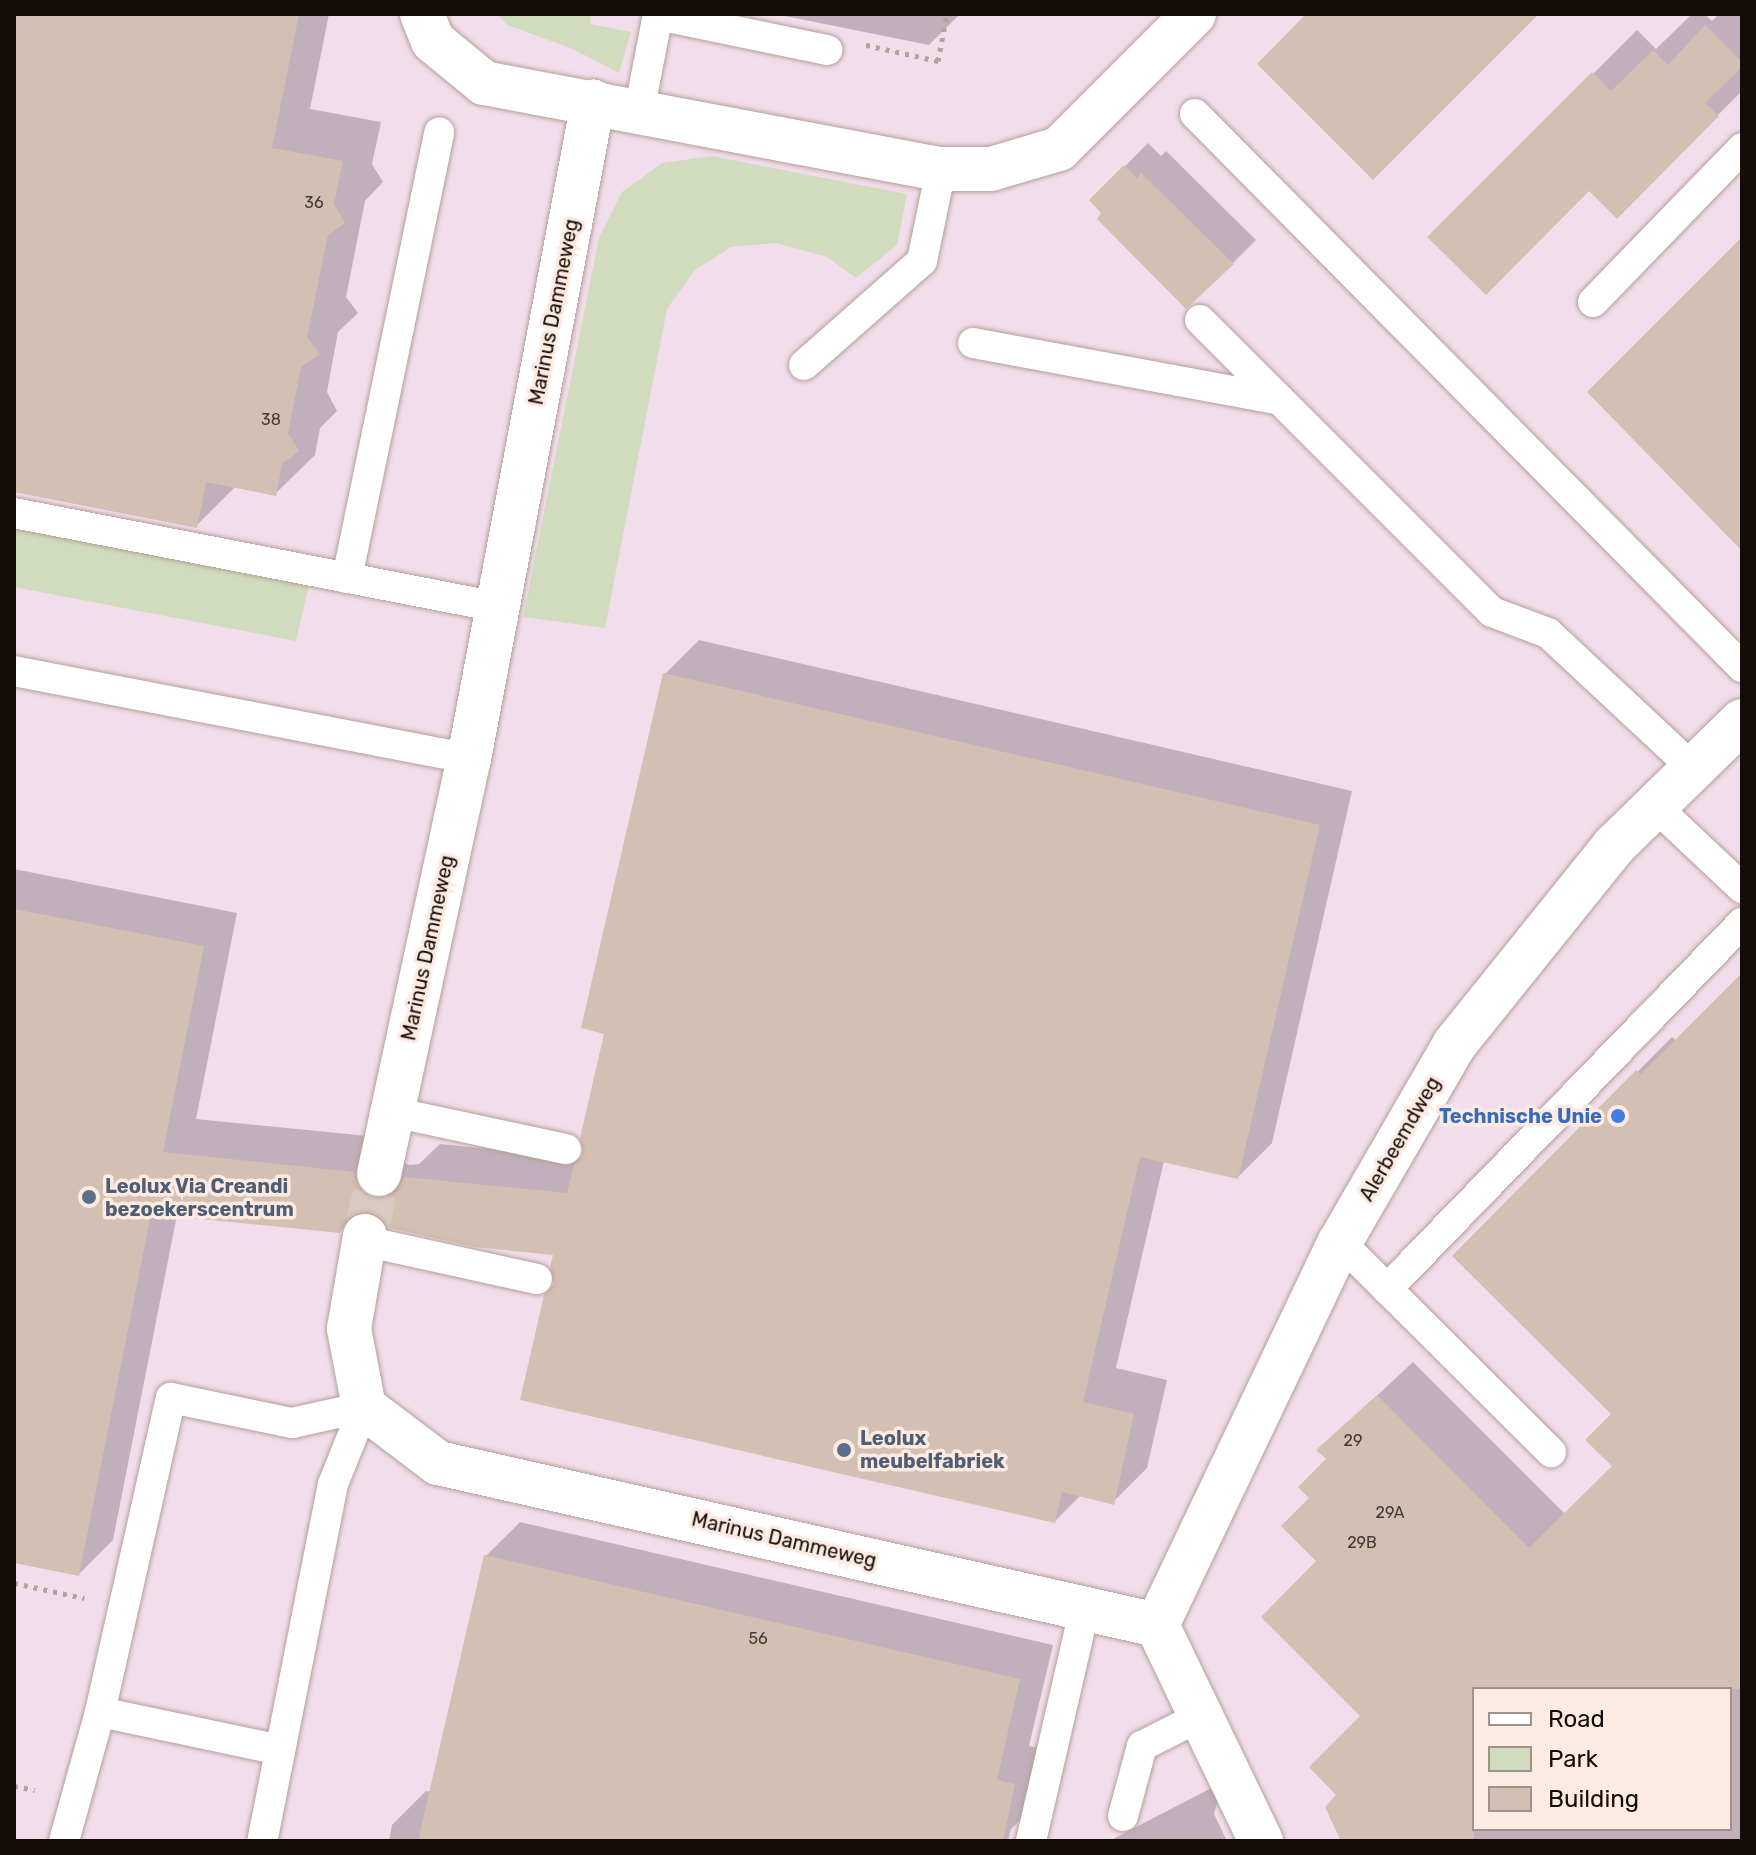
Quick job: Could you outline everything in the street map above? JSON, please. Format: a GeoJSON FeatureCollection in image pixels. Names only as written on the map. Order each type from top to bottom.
{"type":"FeatureCollection","features":[{"type":"Feature","properties":{"kind":"street"},"geometry":{"type":"LineString","coordinates":[[422,14],[433,41],[484,83],[941,169],[991,169],[1059,149],[1194,14]]}},
{"type":"Feature","properties":{"kind":"street","name":"Marinus Dammeweg"},"geometry":{"type":"LineString","coordinates":[[379,1174],[469,759],[593,102]]}},
{"type":"Feature","properties":{"kind":"street","name":"Alerbeemdweg"},"geometry":{"type":"LineString","coordinates":[[1157,1625],[1340,1242],[1454,1045],[1614,846],[1742,721]]}},
{"type":"Feature","properties":{"kind":"street"},"geometry":{"type":"LineString","coordinates":[[364,1238],[349,1329],[364,1407]]}},
{"type":"Feature","properties":{"kind":"street","name":"Marinus Dammeweg"},"geometry":{"type":"LineString","coordinates":[[364,1407],[438,1463],[1157,1625]]}},
{"type":"Feature","properties":{"kind":"street"},"geometry":{"type":"LineString","coordinates":[[1157,1625],[1261,1841]]}},
{"type":"Feature","properties":{"kind":"lane"},"geometry":{"type":"LineString","coordinates":[[639,112],[658,14],[827,50]]}},
{"type":"Feature","properties":{"kind":"lane"},"geometry":{"type":"LineString","coordinates":[[1195,114],[1742,667]]}},
{"type":"Feature","properties":{"kind":"lane"},"geometry":{"type":"LineString","coordinates":[[347,578],[439,132]]}},
{"type":"Feature","properties":{"kind":"lane"},"geometry":{"type":"LineString","coordinates":[[1593,302],[1742,148]]}},
{"type":"Feature","properties":{"kind":"lane"},"geometry":{"type":"LineString","coordinates":[[804,365],[922,261],[941,169]]}},
{"type":"Feature","properties":{"kind":"lane"},"geometry":{"type":"LineString","coordinates":[[1200,320],[1492,612],[1548,633],[1694,769]]}},
{"type":"Feature","properties":{"kind":"lane"},"geometry":{"type":"LineString","coordinates":[[973,343],[1280,400]]}},
{"type":"Feature","properties":{"kind":"lane"},"geometry":{"type":"LineString","coordinates":[[14,513],[498,607]]}},
{"type":"Feature","properties":{"kind":"lane"},"geometry":{"type":"LineString","coordinates":[[14,671],[469,759]]}},
{"type":"Feature","properties":{"kind":"lane"},"geometry":{"type":"LineString","coordinates":[[1655,806],[1742,888]]}},
{"type":"Feature","properties":{"kind":"lane"},"geometry":{"type":"LineString","coordinates":[[1387,1289],[1742,923]]}},
{"type":"Feature","properties":{"kind":"lane"},"geometry":{"type":"LineString","coordinates":[[393,1112],[566,1149]]}},
{"type":"Feature","properties":{"kind":"lane"},"geometry":{"type":"LineString","coordinates":[[364,1238],[537,1279]]}},
{"type":"Feature","properties":{"kind":"lane"},"geometry":{"type":"LineString","coordinates":[[1340,1242],[1551,1452]]}},
{"type":"Feature","properties":{"kind":"lane"},"geometry":{"type":"LineString","coordinates":[[64,1841],[100,1712],[171,1398],[292,1423],[364,1407]]}},
{"type":"Feature","properties":{"kind":"lane"},"geometry":{"type":"LineString","coordinates":[[262,1841],[333,1484],[364,1407]]}},
{"type":"Feature","properties":{"kind":"lane"},"geometry":{"type":"LineString","coordinates":[[1031,1841],[1085,1608]]}},
{"type":"Feature","properties":{"kind":"lane"},"geometry":{"type":"LineString","coordinates":[[100,1712],[280,1750]]}},
{"type":"Feature","properties":{"kind":"lane"},"geometry":{"type":"LineString","coordinates":[[1123,1816],[1142,1746],[1201,1716]]}},
{"type":"Feature","properties":{"kind":"path"},"geometry":{"type":"LineString","coordinates":[[827,50],[852,42],[938,61],[947,14]]}},
{"type":"Feature","properties":{"kind":"path"},"geometry":{"type":"LineString","coordinates":[[14,1583],[124,1606]]}},
{"type":"Feature","properties":{"kind":"shaded area"},"geometry":{"type":"Polygon","coordinates":[[[14,14],[1742,14],[1742,1841],[14,1841],[14,14]]]}},
{"type":"Feature","properties":{"kind":"green space"},"geometry":{"type":"Polygon","coordinates":[[[497,14],[591,14],[590,24],[631,32],[619,73],[573,49],[507,25],[497,14]]]}},
{"type":"Feature","properties":{"kind":"green space"},"geometry":{"type":"Polygon","coordinates":[[[712,156],[907,194],[897,245],[856,278],[827,257],[776,243],[731,247],[695,270],[667,309],[605,628],[523,617],[599,238],[622,192],[662,163],[712,156]]]}},
{"type":"Feature","properties":{"kind":"green space"},"geometry":{"type":"Polygon","coordinates":[[[14,528],[312,572],[296,641],[14,587],[14,528]]]}},
{"type":"Feature","properties":{"kind":"building"},"geometry":{"type":"Polygon","coordinates":[[[14,14],[299,14],[272,148],[343,161],[334,204],[345,223],[328,235],[307,337],[320,354],[301,367],[288,433],[299,451],[282,464],[276,496],[206,482],[197,528],[14,492],[14,14]]]}},
{"type":"Feature","properties":{"kind":"building"},"geometry":{"type":"Polygon","coordinates":[[[1306,14],[1539,14],[1373,180],[1257,64],[1306,14]]]}},
{"type":"Feature","properties":{"kind":"building"},"geometry":{"type":"Polygon","coordinates":[[[1705,25],[1742,62],[1742,67],[1705,103],[1719,116],[1617,219],[1589,191],[1486,295],[1427,237],[1592,72],[1611,91],[1653,50],[1668,65],[1705,25]]]}},
{"type":"Feature","properties":{"kind":"building"},"geometry":{"type":"Polygon","coordinates":[[[1124,165],[1137,178],[1141,173],[1234,264],[1186,309],[1097,219],[1101,213],[1089,200],[1124,165]]]}},
{"type":"Feature","properties":{"kind":"building"},"geometry":{"type":"Polygon","coordinates":[[[1742,237],[1742,551],[1587,392],[1742,237]]]}},
{"type":"Feature","properties":{"kind":"building"},"geometry":{"type":"Polygon","coordinates":[[[663,673],[1320,825],[1238,1179],[1140,1157],[1083,1402],[1134,1414],[1114,1505],[1062,1492],[1055,1523],[520,1400],[544,1295],[554,1284],[550,1267],[553,1255],[475,1247],[389,1228],[380,1216],[368,1211],[346,1219],[340,1233],[151,1214],[79,1576],[14,1563],[14,909],[204,946],[163,1152],[355,1172],[362,1192],[374,1198],[387,1197],[397,1191],[404,1177],[567,1193],[574,1165],[583,1154],[580,1138],[604,1034],[581,1028],[663,673]]]}},
{"type":"Feature","properties":{"kind":"building"},"geometry":{"type":"Polygon","coordinates":[[[1742,973],[1742,1689],[1472,1687],[1474,1841],[1341,1841],[1325,1807],[1336,1795],[1309,1767],[1360,1716],[1261,1617],[1316,1561],[1281,1526],[1309,1498],[1298,1487],[1326,1459],[1316,1450],[1377,1395],[1529,1548],[1612,1466],[1585,1440],[1611,1414],[1452,1256],[1636,1070],[1641,1074],[1742,973]]]}},
{"type":"Feature","properties":{"kind":"building"},"geometry":{"type":"Polygon","coordinates":[[[484,1555],[1020,1679],[997,1780],[1015,1784],[1003,1841],[418,1841],[484,1555]]]}},
{"type":"Feature","properties":{"kind":"tunnel"},"geometry":{"type":"LineString","coordinates":[[365,1236],[379,1174]]}},
{"type":"Feature","properties":{"kind":"place","name":"Technische Unie"},"geometry":{"type":"Point","coordinates":[1618,1116]}},
{"type":"Feature","properties":{"kind":"place","name":"Leolux Via Creandi bezoekerscentrum"},"geometry":{"type":"Point","coordinates":[89,1197]}},
{"type":"Feature","properties":{"kind":"place","name":"Leolux meubelfabriek"},"geometry":{"type":"Point","coordinates":[844,1450]}}]}
